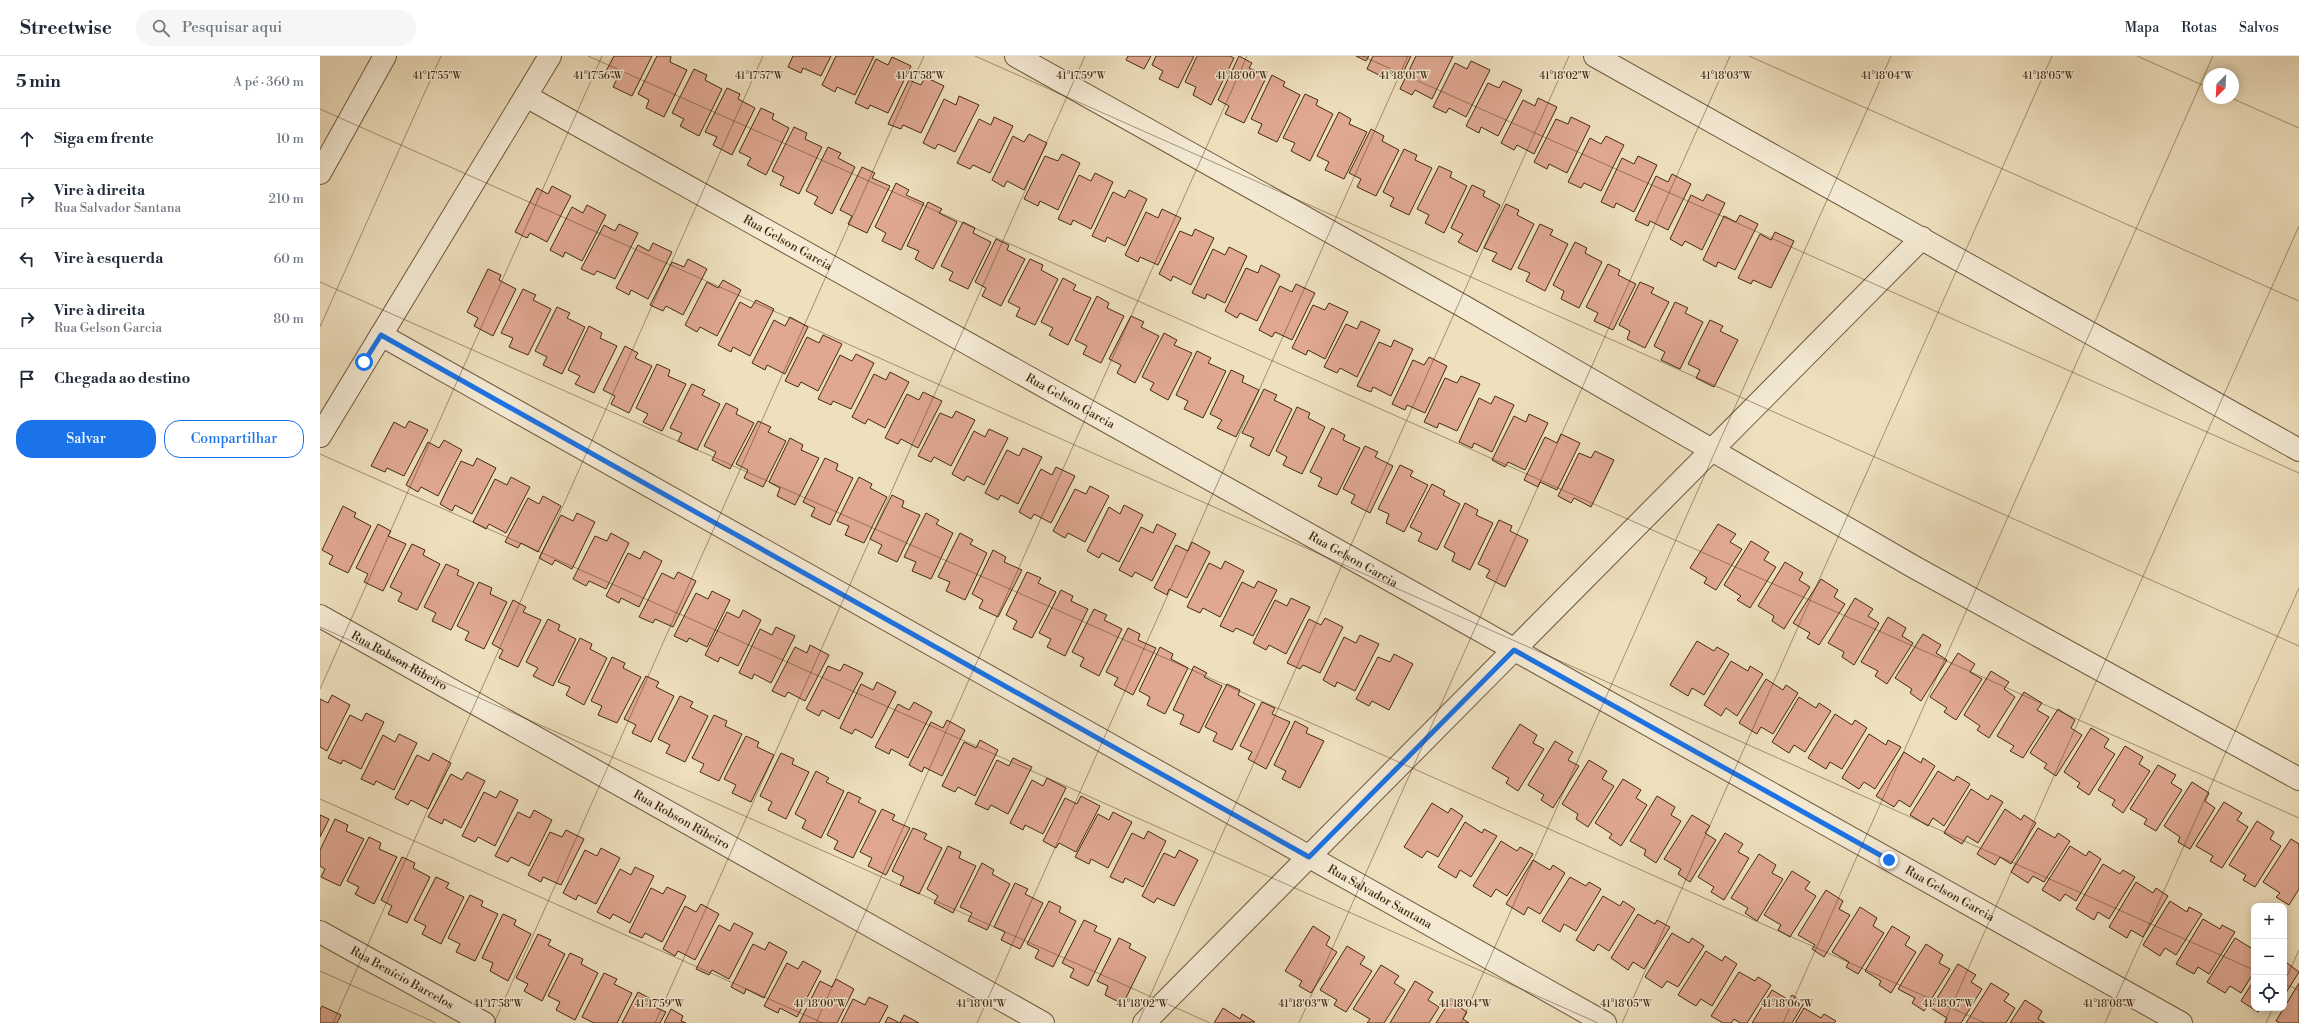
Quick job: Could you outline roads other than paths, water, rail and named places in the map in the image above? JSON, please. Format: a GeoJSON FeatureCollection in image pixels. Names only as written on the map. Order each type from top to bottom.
{"type":"FeatureCollection","features":[{"type":"Feature","properties":{"kind":"street"},"geometry":{"type":"LineString","coordinates":[[320,173],[385,56]]}},
{"type":"Feature","properties":{"kind":"street"},"geometry":{"type":"LineString","coordinates":[[320,436],[326,411],[381,335],[550,56]]}},
{"type":"Feature","properties":{"kind":"street"},"geometry":{"type":"LineString","coordinates":[[1016,56],[1463,306],[1914,567],[2299,778]]}},
{"type":"Feature","properties":{"kind":"street"},"geometry":{"type":"LineString","coordinates":[[1595,56],[2299,450]]}},
{"type":"Feature","properties":{"kind":"street","name":"Rua Gelson Garcia"},"geometry":{"type":"LineString","coordinates":[[526,96],[2181,1023]]}},
{"type":"Feature","properties":{"kind":"street"},"geometry":{"type":"LineString","coordinates":[[1144,1023],[1922,238]]}},
{"type":"Feature","properties":{"kind":"street","name":"Rua Salvador Santana"},"geometry":{"type":"LineString","coordinates":[[381,335],[1605,1023]]}},
{"type":"Feature","properties":{"kind":"street","name":"Rua Robson Ribeiro"},"geometry":{"type":"LineString","coordinates":[[320,616],[1043,1023]]}},
{"type":"Feature","properties":{"kind":"street","name":"Rua Benício Barcelos"},"geometry":{"type":"LineString","coordinates":[[320,932],[484,1023]]}}]}
